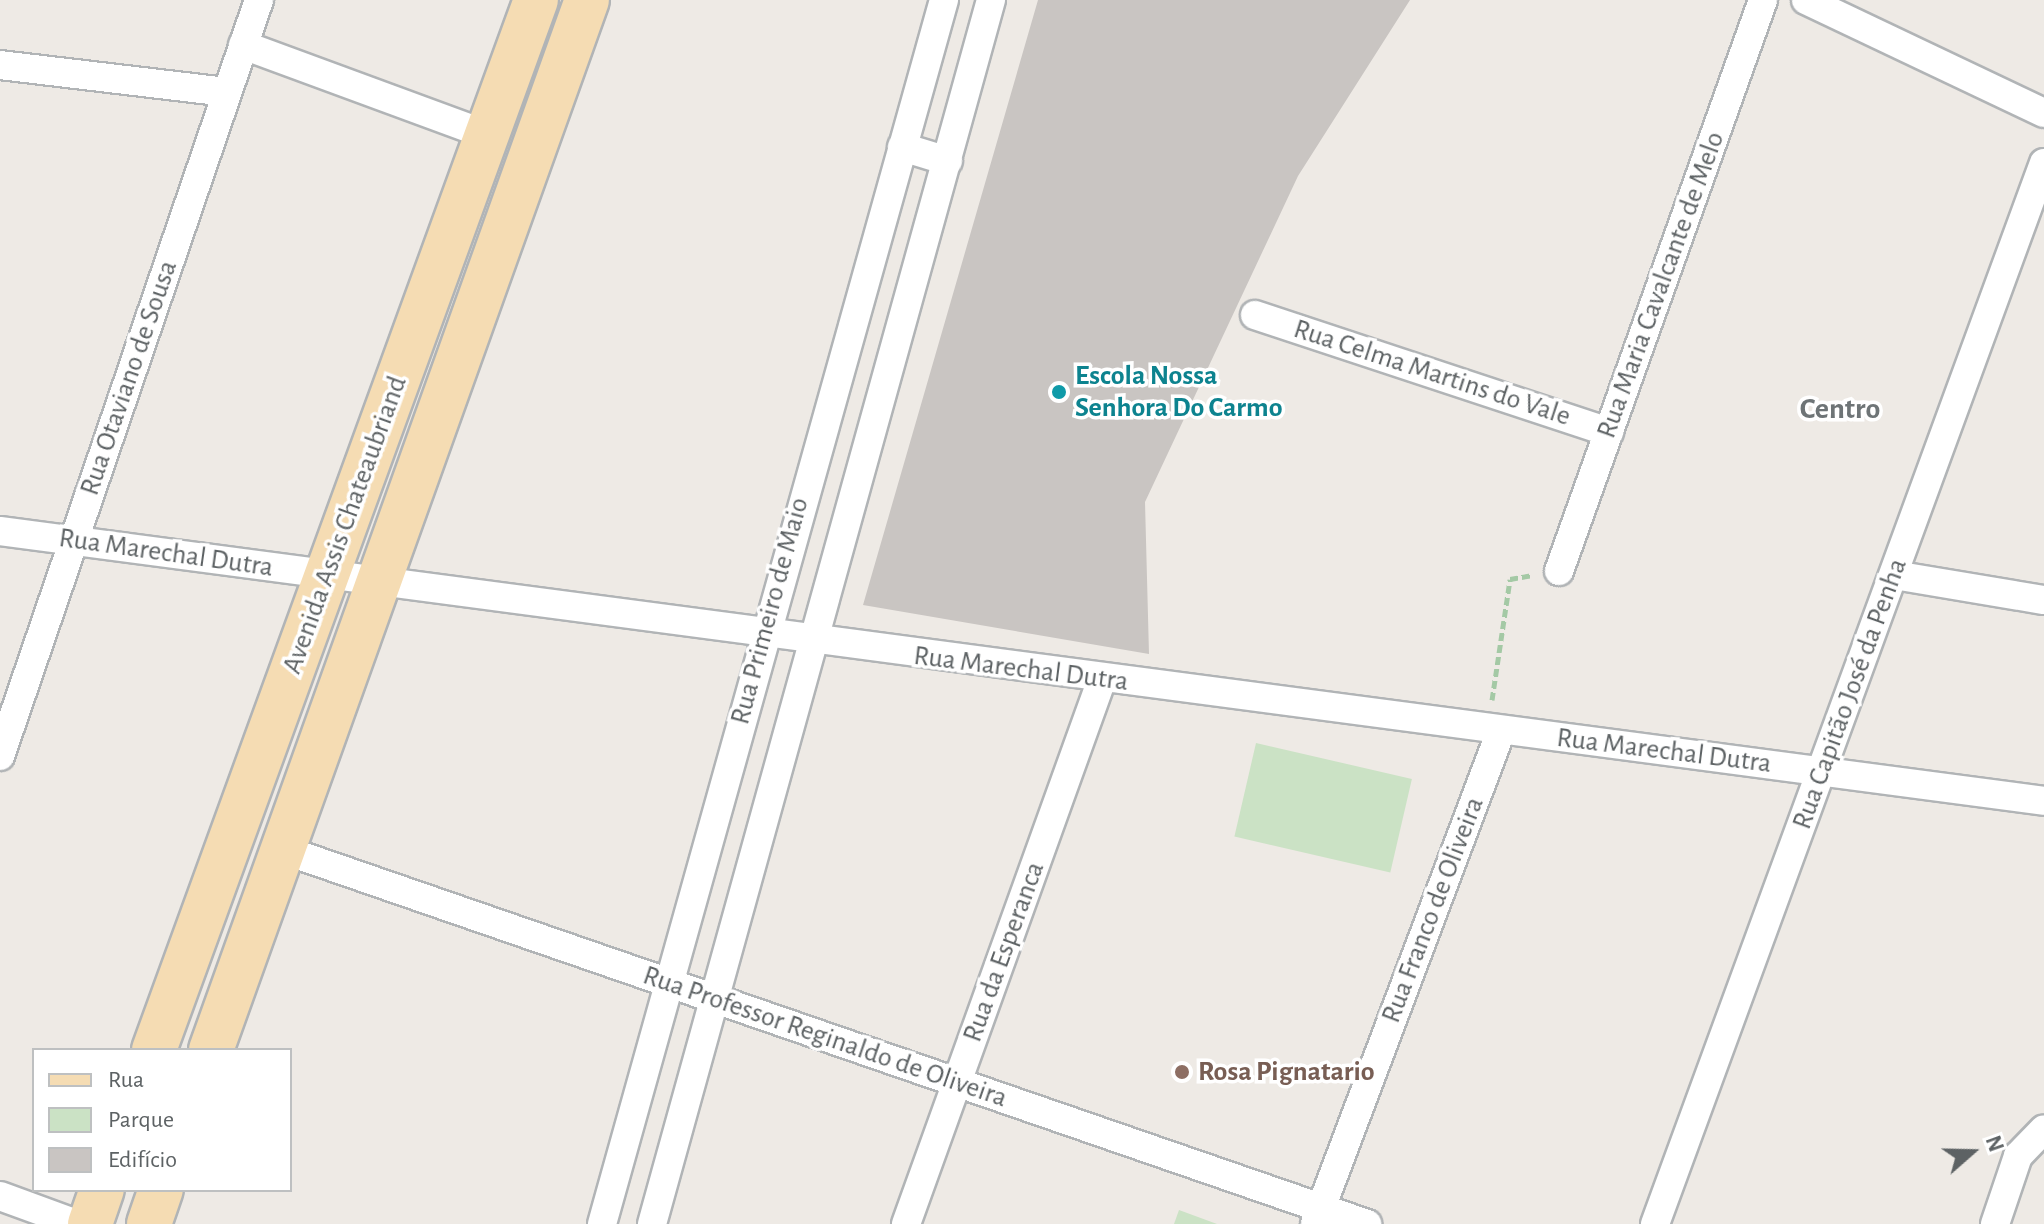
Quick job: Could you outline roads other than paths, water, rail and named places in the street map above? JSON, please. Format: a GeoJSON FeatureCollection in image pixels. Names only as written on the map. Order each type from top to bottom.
{"type":"FeatureCollection","features":[{"type":"Feature","properties":{"kind":"main road","name":"Avenida Assis Chateaubriand"},"geometry":{"type":"LineString","coordinates":[[155,1048],[536,0]]}},
{"type":"Feature","properties":{"kind":"main road","name":"Avenida Assis Chateaubriand"},"geometry":{"type":"LineString","coordinates":[[212,1048],[380,587],[587,0]]}},
{"type":"Feature","properties":{"kind":"main road"},"geometry":{"type":"LineString","coordinates":[[90,1224],[101,1192]]}},
{"type":"Feature","properties":{"kind":"main road"},"geometry":{"type":"LineString","coordinates":[[149,1224],[160,1192]]}},
{"type":"Feature","properties":{"kind":"street","name":"Rua Otaviano de Sousa"},"geometry":{"type":"LineString","coordinates":[[0,756],[259,0]]}},
{"type":"Feature","properties":{"kind":"street","name":"Rua Primeiro de Maio"},"geometry":{"type":"LineString","coordinates":[[602,1224],[673,984],[762,636],[944,0]]}},
{"type":"Feature","properties":{"kind":"street","name":"Rua Primeiro de Maio"},"geometry":{"type":"LineString","coordinates":[[652,1224],[817,643],[991,0]]}},
{"type":"Feature","properties":{"kind":"street","name":"Rua Maria Cavalcante de Melo"},"geometry":{"type":"LineString","coordinates":[[1559,571],[1763,0]]}},
{"type":"Feature","properties":{"kind":"street"},"geometry":{"type":"LineString","coordinates":[[1806,0],[2044,113]]}},
{"type":"Feature","properties":{"kind":"street"},"geometry":{"type":"LineString","coordinates":[[243,45],[487,135]]}},
{"type":"Feature","properties":{"kind":"street"},"geometry":{"type":"LineString","coordinates":[[0,65],[226,92]]}},
{"type":"Feature","properties":{"kind":"street"},"geometry":{"type":"LineString","coordinates":[[902,147],[948,161]]}},
{"type":"Feature","properties":{"kind":"street","name":"Rua Capitão José da Penha"},"geometry":{"type":"LineString","coordinates":[[1655,1224],[1894,575],[2032,235],[2044,163]]}},
{"type":"Feature","properties":{"kind":"street","name":"Rua Celma Martins do Vale"},"geometry":{"type":"LineString","coordinates":[[1255,315],[1609,432]]}},
{"type":"Feature","properties":{"kind":"street","name":"Rua Marechal Dutra"},"geometry":{"type":"LineString","coordinates":[[0,531],[75,538],[327,575],[380,587],[2044,801]]}},
{"type":"Feature","properties":{"kind":"street"},"geometry":{"type":"LineString","coordinates":[[1894,575],[2044,600]]}},
{"type":"Feature","properties":{"kind":"street","name":"Rua da Esperanca"},"geometry":{"type":"LineString","coordinates":[[906,1224],[1102,679]]}},
{"type":"Feature","properties":{"kind":"street","name":"Rua Franco de Oliveira"},"geometry":{"type":"LineString","coordinates":[[1318,1216],[1495,730]]}},
{"type":"Feature","properties":{"kind":"street","name":"Rua Professor Reginaldo de Oliveira"},"geometry":{"type":"LineString","coordinates":[[284,850],[957,1083],[1318,1216],[1367,1224]]}},
{"type":"Feature","properties":{"kind":"street"},"geometry":{"type":"LineString","coordinates":[[1995,1224],[2018,1156],[2042,1130]]}},
{"type":"Feature","properties":{"kind":"street"},"geometry":{"type":"LineString","coordinates":[[0,1196],[77,1224]]}},
{"type":"Feature","properties":{"kind":"place","name":"Escola Nossa Senhora Do Carmo"},"geometry":{"type":"Point","coordinates":[1059,392]}},
{"type":"Feature","properties":{"kind":"place","name":"Rosa Pignatario"},"geometry":{"type":"Point","coordinates":[1182,1072]}},
{"type":"Feature","properties":{"kind":"district","name":"Centro"},"geometry":{"type":"Point","coordinates":[1840,409]}}]}
